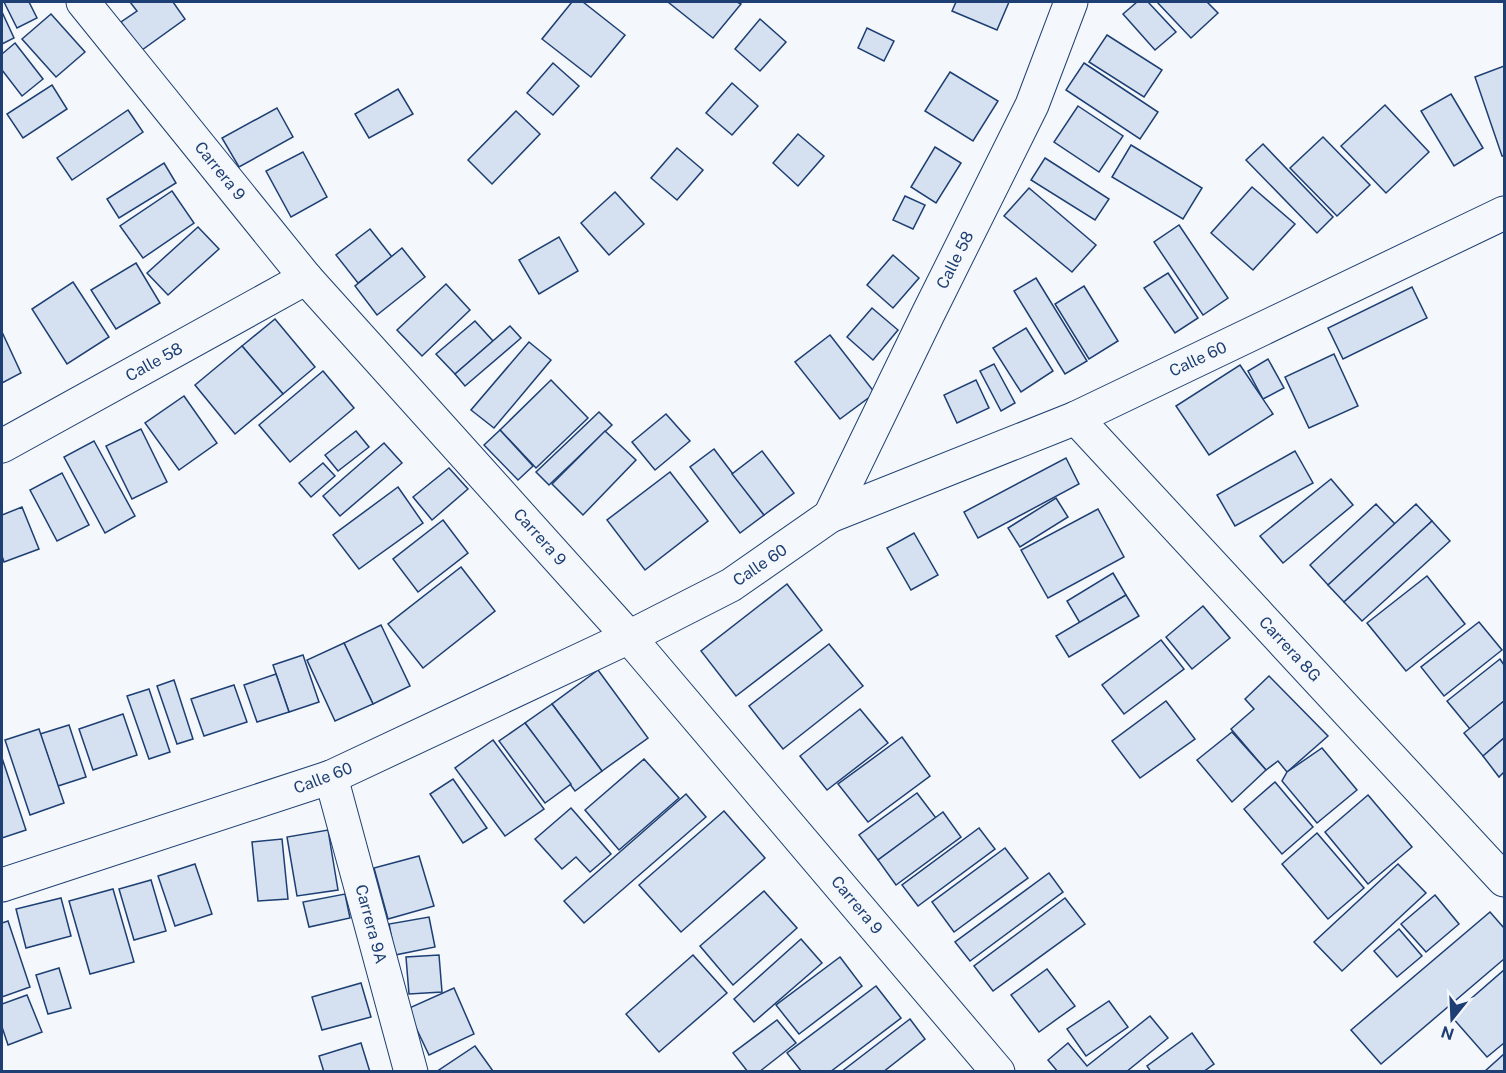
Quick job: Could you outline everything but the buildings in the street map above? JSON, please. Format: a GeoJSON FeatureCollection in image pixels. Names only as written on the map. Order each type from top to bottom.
{"type":"FeatureCollection","features":[{"type":"Feature","properties":{"kind":"street","name":"Carrera 9"},"geometry":{"type":"LineString","coordinates":[[83,2],[306,278],[629,637],[998,1071]]}},
{"type":"Feature","properties":{"kind":"street","name":"Calle 58"},"geometry":{"type":"LineString","coordinates":[[830,516],[1032,105],[1071,2]]}},
{"type":"Feature","properties":{"kind":"street","name":"Calle 60"},"geometry":{"type":"LineString","coordinates":[[2,885],[331,777],[629,637],[731,585],[830,516],[1076,418],[1504,213]]}},
{"type":"Feature","properties":{"kind":"street","name":"Calle 58"},"geometry":{"type":"LineString","coordinates":[[2,446],[306,278]]}},
{"type":"Feature","properties":{"kind":"street","name":"Carrera 8G"},"geometry":{"type":"LineString","coordinates":[[1076,418],[1504,880]]}},
{"type":"Feature","properties":{"kind":"street","name":"Carrera 9A"},"geometry":{"type":"LineString","coordinates":[[331,777],[411,1071]]}}]}
